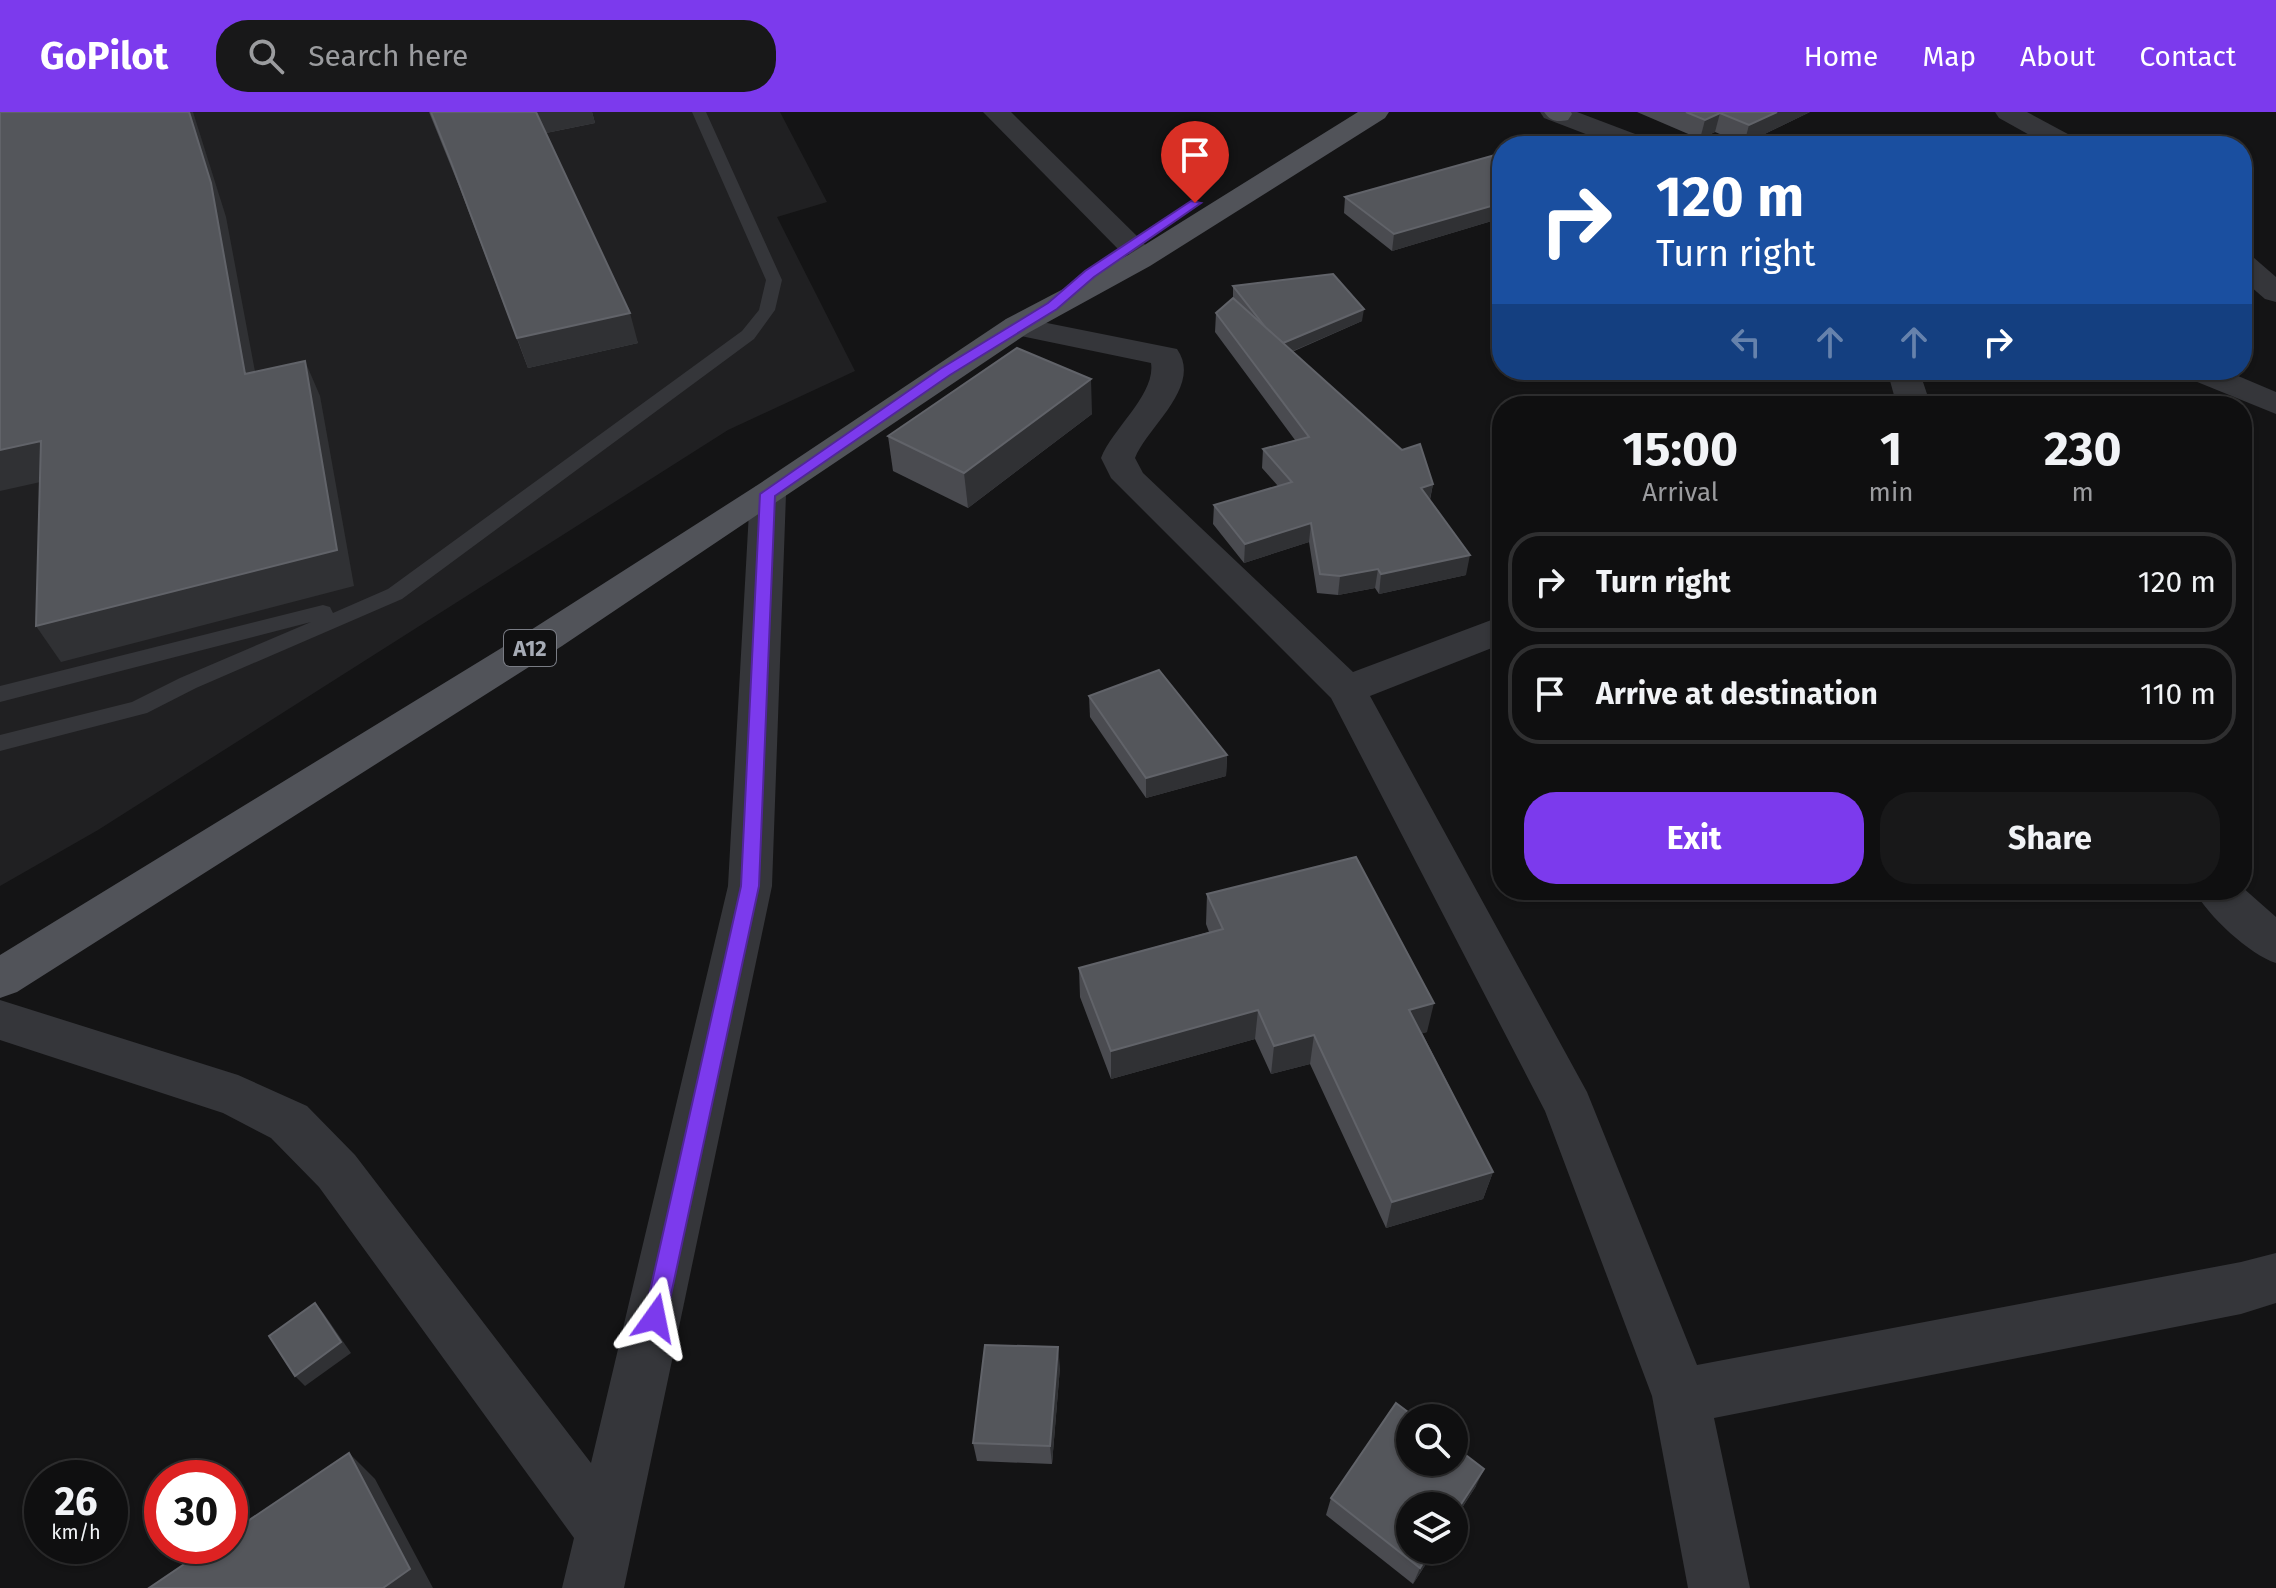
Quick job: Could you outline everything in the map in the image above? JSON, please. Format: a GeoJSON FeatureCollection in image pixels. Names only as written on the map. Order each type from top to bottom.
{"type":"FeatureCollection","features":[{"type":"Feature","properties":{"kind":"main road","name":"A12"},"geometry":{"type":"LineString","coordinates":[[0,979],[548,637],[1035,316],[1131,246],[1343,112]]}},
{"type":"Feature","properties":{"kind":"main road","name":"A12"},"geometry":{"type":"LineString","coordinates":[[1035,316],[1158,249],[1376,112]]}},
{"type":"Feature","properties":{"kind":"street"},"geometry":{"type":"LineString","coordinates":[[996,112],[1131,246]]}},
{"type":"Feature","properties":{"kind":"street"},"geometry":{"type":"LineString","coordinates":[[2008,112],[2051,136]]}},
{"type":"Feature","properties":{"kind":"street"},"geometry":{"type":"LineString","coordinates":[[1556,113],[1615,136]]}},
{"type":"Feature","properties":{"kind":"street"},"geometry":{"type":"LineString","coordinates":[[2252,272],[2276,293]]}},
{"type":"Feature","properties":{"kind":"street"},"geometry":{"type":"LineString","coordinates":[[1035,316],[1166,356],[1171,370],[1164,388],[1122,443],[1118,458],[1128,478],[1347,690],[1569,1107],[1681,1396],[1719,1588]]}},
{"type":"Feature","properties":{"kind":"street"},"geometry":{"type":"LineString","coordinates":[[2220,380],[2276,404]]}},
{"type":"Feature","properties":{"kind":"street"},"geometry":{"type":"LineString","coordinates":[[593,1588],[750,886],[768,494]]}},
{"type":"Feature","properties":{"kind":"street"},"geometry":{"type":"LineString","coordinates":[[1347,690],[1492,633]]}},
{"type":"Feature","properties":{"kind":"street"},"geometry":{"type":"LineString","coordinates":[[2231,900],[2276,945]]}},
{"type":"Feature","properties":{"kind":"street"},"geometry":{"type":"LineString","coordinates":[[0,1020],[238,1096],[289,1122],[337,1171],[607,1533]]}},
{"type":"Feature","properties":{"kind":"street"},"geometry":{"type":"LineString","coordinates":[[1681,1396],[2241,1288],[2276,1278]]}},
{"type":"Feature","properties":{"kind":"lane"},"geometry":{"type":"LineString","coordinates":[[0,743],[139,708],[188,683],[395,594],[748,335],[765,318],[773,299],[774,280],[699,112]]}},
{"type":"Feature","properties":{"kind":"lane"},"geometry":{"type":"LineString","coordinates":[[0,694],[395,594]]}},
{"type":"Feature","properties":{"kind":"shaded area"},"geometry":{"type":"Polygon","coordinates":[[[0,112],[780,112],[827,202],[777,217],[855,371],[728,430],[98,830],[0,886],[0,112]]]}},
{"type":"Feature","properties":{"kind":"building"},"geometry":{"type":"Polygon","coordinates":[[[0,112],[189,112],[211,183],[245,374],[305,361],[337,550],[36,626],[41,441],[0,450],[0,112]]]}},
{"type":"Feature","properties":{"kind":"building"},"geometry":{"type":"Polygon","coordinates":[[[431,112],[536,112],[630,313],[517,338],[431,112]]]}},
{"type":"Feature","properties":{"kind":"building"},"geometry":{"type":"Polygon","coordinates":[[[1686,112],[1777,112],[1749,125],[1720,113],[1705,120],[1686,112]]]}},
{"type":"Feature","properties":{"kind":"building"},"geometry":{"type":"Polygon","coordinates":[[[1492,156],[1492,206],[1394,234],[1345,197],[1492,156]]]}},
{"type":"Feature","properties":{"kind":"building"},"geometry":{"type":"Polygon","coordinates":[[[1333,274],[1364,309],[1283,343],[1266,328],[1233,286],[1333,274]]]}},
{"type":"Feature","properties":{"kind":"building"},"geometry":{"type":"Polygon","coordinates":[[[1233,298],[1402,450],[1420,444],[1433,484],[1421,488],[1470,555],[1381,574],[1378,569],[1340,576],[1320,574],[1311,523],[1245,544],[1214,505],[1292,482],[1263,449],[1309,437],[1216,313],[1233,298]]]}},
{"type":"Feature","properties":{"kind":"building"},"geometry":{"type":"Polygon","coordinates":[[[1017,348],[1091,379],[964,473],[888,436],[1017,348]]]}},
{"type":"Feature","properties":{"kind":"building"},"geometry":{"type":"Polygon","coordinates":[[[1159,670],[1227,755],[1146,778],[1089,696],[1159,670]]]}},
{"type":"Feature","properties":{"kind":"building"},"geometry":{"type":"Polygon","coordinates":[[[1356,857],[1434,1003],[1409,1010],[1493,1172],[1392,1202],[1314,1035],[1274,1046],[1258,1010],[1111,1051],[1079,968],[1223,929],[1207,894],[1356,857]]]}},
{"type":"Feature","properties":{"kind":"building"},"geometry":{"type":"Polygon","coordinates":[[[315,1303],[341,1342],[295,1376],[269,1336],[315,1303]]]}},
{"type":"Feature","properties":{"kind":"building"},"geometry":{"type":"Polygon","coordinates":[[[985,1345],[1058,1347],[1050,1446],[973,1443],[985,1345]]]}},
{"type":"Feature","properties":{"kind":"building"},"geometry":{"type":"Polygon","coordinates":[[[1396,1403],[1396,1476],[1468,1476],[1468,1457],[1484,1469],[1468,1494],[1396,1492],[1396,1549],[1331,1498],[1396,1403]]]}},
{"type":"Feature","properties":{"kind":"building"},"geometry":{"type":"Polygon","coordinates":[[[349,1453],[410,1569],[383,1588],[149,1588],[184,1564],[248,1564],[248,1521],[349,1453]]]}},
{"type":"Feature","properties":{"kind":"route"},"geometry":{"type":"LineString","coordinates":[[655,1318],[750,886],[768,494],[945,372],[1053,306],[1073,286],[1195,203]]}}]}
